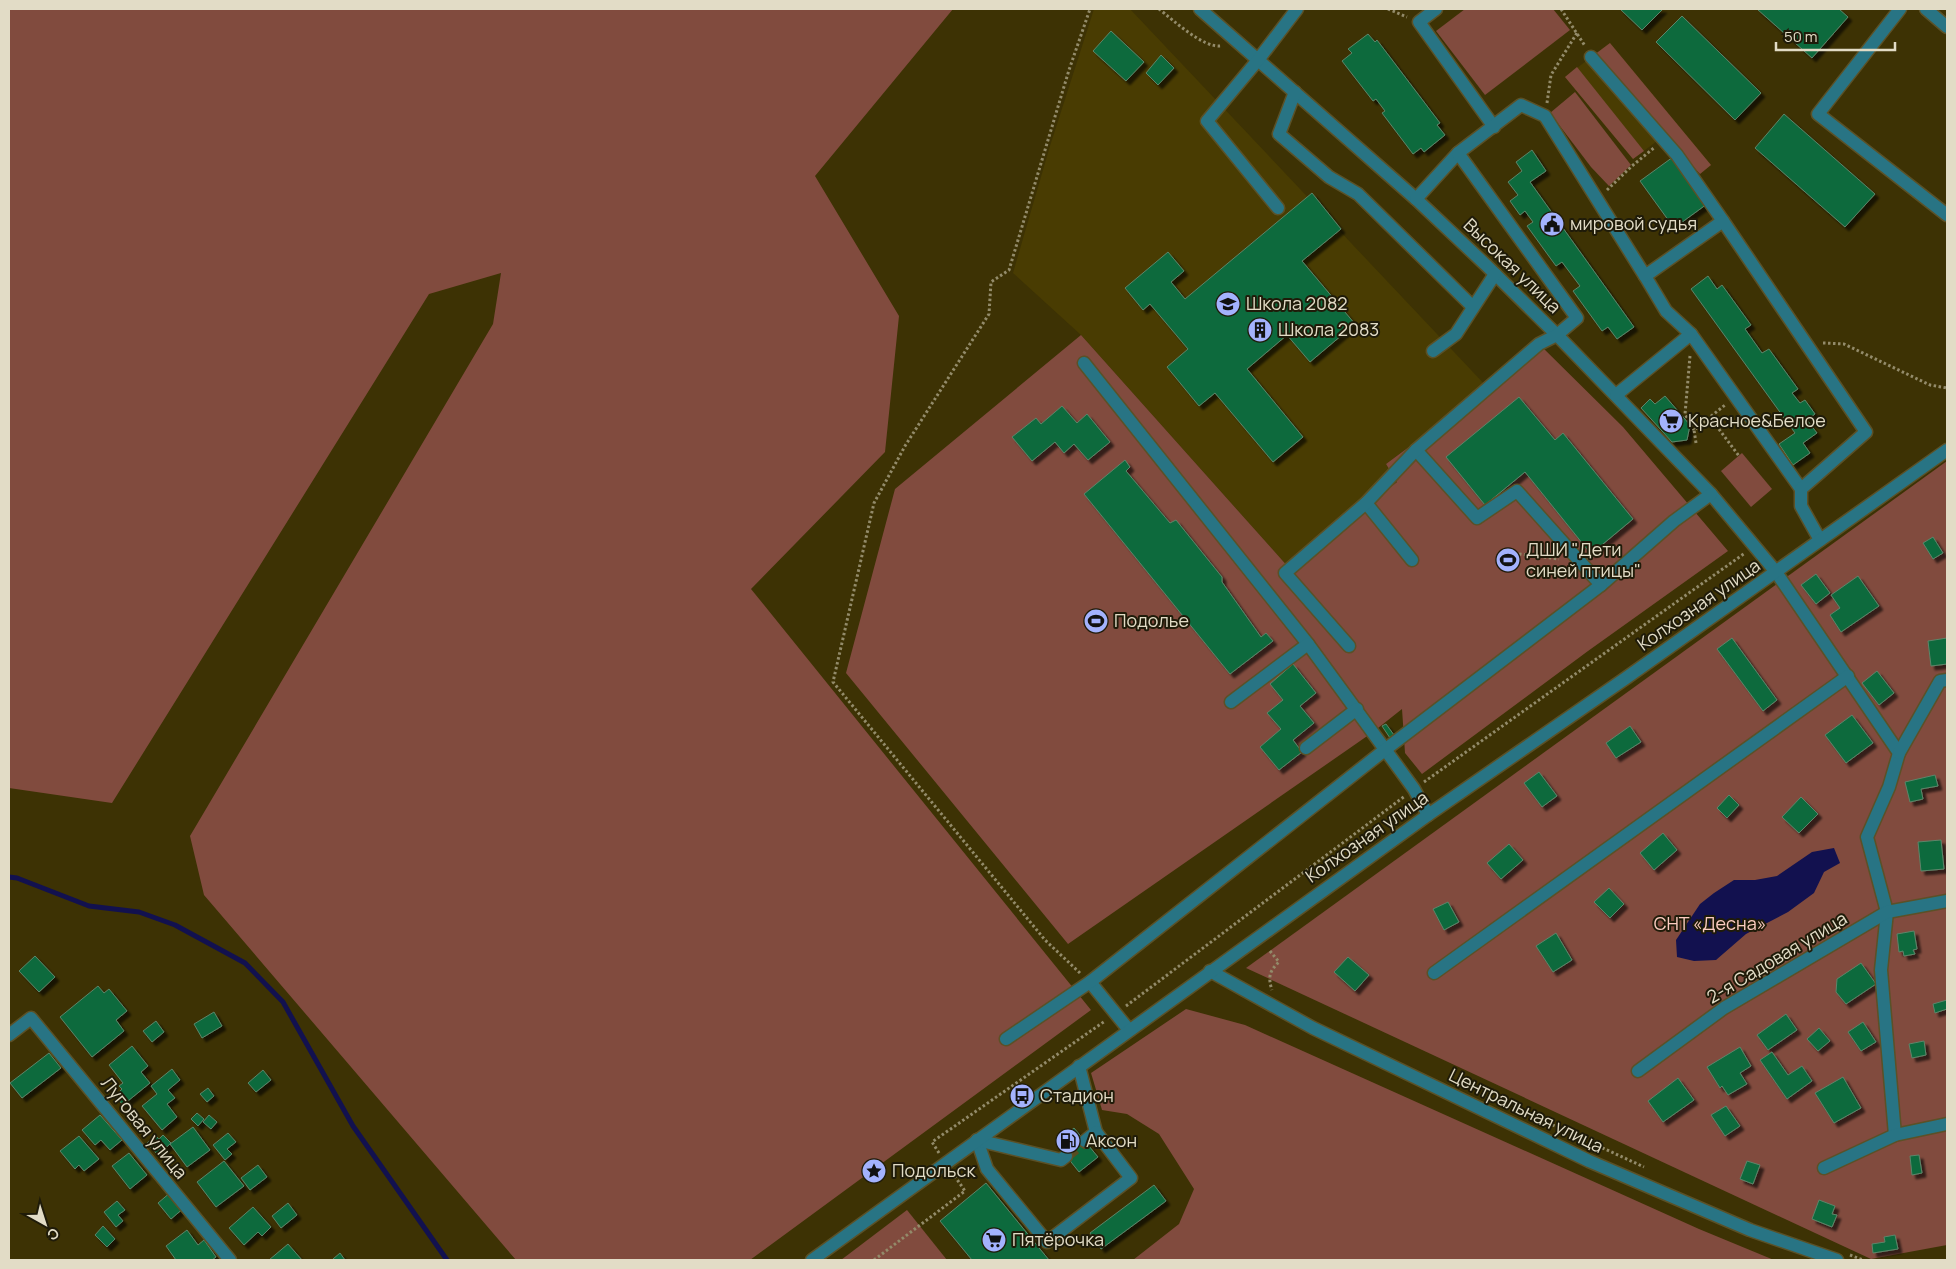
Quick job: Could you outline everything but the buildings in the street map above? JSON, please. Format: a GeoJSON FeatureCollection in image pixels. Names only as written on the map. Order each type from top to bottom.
{"type":"FeatureCollection","features":[{"type":"Feature","properties":{"kind":"street","name":"Высокая улица"},"geometry":{"type":"LineString","coordinates":[[1200,9],[1416,199],[1557,335],[1711,494],[1776,572],[1899,753]]}},
{"type":"Feature","properties":{"kind":"street"},"geometry":{"type":"LineString","coordinates":[[1278,208],[1207,121],[1258,60],[1297,9]]}},
{"type":"Feature","properties":{"kind":"street"},"geometry":{"type":"LineString","coordinates":[[1436,9],[1419,22],[1494,127]]}},
{"type":"Feature","properties":{"kind":"street"},"geometry":{"type":"LineString","coordinates":[[1900,9],[1818,114],[1947,215]]}},
{"type":"Feature","properties":{"kind":"street"},"geometry":{"type":"LineString","coordinates":[[1926,9],[1947,27]]}},
{"type":"Feature","properties":{"kind":"street"},"geometry":{"type":"LineString","coordinates":[[1591,57],[1677,155],[1866,432],[1801,489]]}},
{"type":"Feature","properties":{"kind":"street"},"geometry":{"type":"LineString","coordinates":[[1295,92],[1279,134],[1329,177],[1358,194],[1473,307]]}},
{"type":"Feature","properties":{"kind":"street"},"geometry":{"type":"LineString","coordinates":[[1416,199],[1458,153],[1521,105],[1545,116],[1666,310],[1691,334],[1801,489],[1801,506],[1820,540]]}},
{"type":"Feature","properties":{"kind":"street"},"geometry":{"type":"LineString","coordinates":[[1349,646],[1285,573],[1366,503],[1416,450],[1539,344],[1557,335],[1577,318],[1458,153]]}},
{"type":"Feature","properties":{"kind":"street"},"geometry":{"type":"LineString","coordinates":[[1645,276],[1723,221]]}},
{"type":"Feature","properties":{"kind":"street"},"geometry":{"type":"LineString","coordinates":[[1433,351],[1456,334],[1495,274]]}},
{"type":"Feature","properties":{"kind":"street"},"geometry":{"type":"LineString","coordinates":[[1616,395],[1691,334]]}},
{"type":"Feature","properties":{"kind":"street"},"geometry":{"type":"LineString","coordinates":[[1084,363],[1308,644],[1414,789],[1428,815]]}},
{"type":"Feature","properties":{"kind":"street"},"geometry":{"type":"LineString","coordinates":[[1416,450],[1477,518],[1518,491],[1601,585]]}},
{"type":"Feature","properties":{"kind":"street","name":"Колхозная улица"},"geometry":{"type":"LineString","coordinates":[[812,1260],[1428,815],[1626,678],[1947,450]]}},
{"type":"Feature","properties":{"kind":"street"},"geometry":{"type":"LineString","coordinates":[[1006,1039],[1090,982],[1386,750],[1601,585],[1674,521],[1711,494]]}},
{"type":"Feature","properties":{"kind":"street"},"geometry":{"type":"LineString","coordinates":[[1366,503],[1412,560]]}},
{"type":"Feature","properties":{"kind":"street"},"geometry":{"type":"LineString","coordinates":[[1231,702],[1308,644]]}},
{"type":"Feature","properties":{"kind":"street"},"geometry":{"type":"LineString","coordinates":[[1434,973],[1848,676]]}},
{"type":"Feature","properties":{"kind":"street"},"geometry":{"type":"LineString","coordinates":[[1894,1134],[1881,970],[1887,912],[1868,838],[1889,787],[1899,753],[1940,681],[1947,680]]}},
{"type":"Feature","properties":{"kind":"street"},"geometry":{"type":"LineString","coordinates":[[1306,748],[1357,709]]}},
{"type":"Feature","properties":{"kind":"street","name":"2-я Садовая улица"},"geometry":{"type":"LineString","coordinates":[[1638,1071],[1724,1008],[1887,912],[1947,901]]}},
{"type":"Feature","properties":{"kind":"street","name":"Центральная улица"},"geometry":{"type":"LineString","coordinates":[[1210,971],[1313,1028],[1589,1161],[1750,1230],[1841,1257]]}},
{"type":"Feature","properties":{"kind":"street"},"geometry":{"type":"LineString","coordinates":[[1090,982],[1129,1030]]}},
{"type":"Feature","properties":{"kind":"street","name":"Луговая улица"},"geometry":{"type":"LineString","coordinates":[[9,1035],[31,1018],[230,1260]]}},
{"type":"Feature","properties":{"kind":"street"},"geometry":{"type":"LineString","coordinates":[[977,1140],[987,1168],[1047,1242],[1131,1178],[1096,1132],[1079,1066]]}},
{"type":"Feature","properties":{"kind":"street"},"geometry":{"type":"LineString","coordinates":[[1824,1168],[1894,1134],[1947,1124]]}},
{"type":"Feature","properties":{"kind":"street"},"geometry":{"type":"LineString","coordinates":[[1085,1141],[1096,1132]]}},
{"type":"Feature","properties":{"kind":"street"},"geometry":{"type":"LineString","coordinates":[[977,1140],[1062,1160],[1066,1156]]}},
{"type":"Feature","properties":{"kind":"path"},"geometry":{"type":"LineString","coordinates":[[1090,9],[1068,70],[1009,270],[991,282],[989,314],[906,446],[874,504],[833,682],[1045,940],[1090,982]]}},
{"type":"Feature","properties":{"kind":"path"},"geometry":{"type":"LineString","coordinates":[[1159,9],[1196,38],[1217,47],[1240,44]]}},
{"type":"Feature","properties":{"kind":"path"},"geometry":{"type":"LineString","coordinates":[[1388,9],[1419,22]]}},
{"type":"Feature","properties":{"kind":"path"},"geometry":{"type":"LineString","coordinates":[[1561,9],[1591,57]]}},
{"type":"Feature","properties":{"kind":"path"},"geometry":{"type":"LineString","coordinates":[[1545,116],[1550,75],[1577,33]]}},
{"type":"Feature","properties":{"kind":"path"},"geometry":{"type":"LineString","coordinates":[[1598,199],[1632,166],[1664,140]]}},
{"type":"Feature","properties":{"kind":"path"},"geometry":{"type":"LineString","coordinates":[[1691,334],[1685,414],[1694,430],[1696,443]]}},
{"type":"Feature","properties":{"kind":"path"},"geometry":{"type":"LineString","coordinates":[[1805,342],[1844,344],[1930,385],[1947,388]]}},
{"type":"Feature","properties":{"kind":"path"},"geometry":{"type":"LineString","coordinates":[[1694,430],[1736,397]]}},
{"type":"Feature","properties":{"kind":"path"},"geometry":{"type":"LineString","coordinates":[[1710,416],[1740,456]]}},
{"type":"Feature","properties":{"kind":"path"},"geometry":{"type":"LineString","coordinates":[[874,1260],[965,1191],[932,1142],[1116,1014],[1414,789],[1755,546]]}},
{"type":"Feature","properties":{"kind":"path"},"geometry":{"type":"LineString","coordinates":[[1519,554],[1580,561]]}},
{"type":"Feature","properties":{"kind":"path"},"geometry":{"type":"LineString","coordinates":[[1270,951],[1279,962],[1272,968],[1269,982],[1273,992]]}},
{"type":"Feature","properties":{"kind":"path"},"geometry":{"type":"LineString","coordinates":[[1509,1105],[1652,1171]]}},
{"type":"Feature","properties":{"kind":"path"},"geometry":{"type":"LineString","coordinates":[[1841,1257],[1863,1260]]}},
{"type":"Feature","properties":{"kind":"shaded area","name":"Школа 2082"},"geometry":{"type":"Polygon","coordinates":[[[1094,9],[1130,9],[1488,388],[1386,464],[1397,482],[1290,569],[1081,335],[1013,273],[1050,146],[1094,9]]]}},
{"type":"Feature","properties":{"kind":"shaded area"},"geometry":{"type":"Polygon","coordinates":[[[1610,43],[1711,165],[1700,174],[1665,135],[1633,159],[1565,77],[1610,43]]]}},
{"type":"Feature","properties":{"kind":"shaded area"},"geometry":{"type":"Polygon","coordinates":[[[1834,848],[1840,863],[1824,872],[1814,893],[1788,912],[1746,934],[1716,960],[1694,961],[1677,957],[1676,940],[1700,904],[1714,893],[1734,880],[1755,880],[1777,876],[1812,852],[1834,848]]]}},
{"type":"Feature","properties":{"kind":"green space"},"geometry":{"type":"Polygon","coordinates":[[[9,9],[953,9],[815,176],[899,316],[885,452],[751,589],[1091,1010],[750,1260],[516,1260],[204,895],[190,836],[493,324],[501,273],[429,294],[112,803],[9,788],[9,9]]]}},
{"type":"Feature","properties":{"kind":"green space"},"geometry":{"type":"Polygon","coordinates":[[[1465,9],[1553,9],[1570,30],[1485,95],[1436,31],[1465,9]]]}},
{"type":"Feature","properties":{"kind":"green space"},"geometry":{"type":"Polygon","coordinates":[[[1610,43],[1711,165],[1700,174],[1594,55],[1610,43]]]}},
{"type":"Feature","properties":{"kind":"green space"},"geometry":{"type":"Polygon","coordinates":[[[1577,67],[1644,151],[1633,159],[1565,77],[1577,67]]]}},
{"type":"Feature","properties":{"kind":"green space"},"geometry":{"type":"Polygon","coordinates":[[[1575,92],[1631,165],[1609,186],[1591,167],[1550,113],[1575,92]]]}},
{"type":"Feature","properties":{"kind":"green space","name":"Подолье"},"geometry":{"type":"Polygon","coordinates":[[[1081,335],[1290,569],[1397,482],[1386,464],[1488,388],[1539,344],[1623,427],[1728,551],[1588,651],[1422,774],[1405,753],[1402,709],[1373,732],[1068,944],[846,673],[895,489],[1081,335]]]}},
{"type":"Feature","properties":{"kind":"green space"},"geometry":{"type":"Polygon","coordinates":[[[1742,453],[1772,489],[1751,507],[1721,471],[1742,453]]]}},
{"type":"Feature","properties":{"kind":"green space","name":"СНТ «Десна»"},"geometry":{"type":"Polygon","coordinates":[[[1947,461],[1947,1245],[1871,1259],[1246,968],[1947,461]]]}},
{"type":"Feature","properties":{"kind":"green space"},"geometry":{"type":"Polygon","coordinates":[[[1186,1009],[1245,1025],[1699,1229],[1774,1260],[1133,1260],[1179,1224],[1194,1189],[1159,1134],[1127,1114],[1102,1110],[1091,1073],[1186,1009]]]}},
{"type":"Feature","properties":{"kind":"green space"},"geometry":{"type":"Polygon","coordinates":[[[907,1210],[947,1260],[841,1260],[907,1210]]]}},
{"type":"Feature","properties":{"kind":"waterway"},"geometry":{"type":"LineString","coordinates":[[9,877],[17,878],[89,906],[139,912],[175,925],[245,963],[283,1002],[353,1126],[447,1260]]}},
{"type":"Feature","properties":{"kind":"tunnel"},"geometry":{"type":"LineString","coordinates":[[1066,1156],[1085,1141]]}},
{"type":"Feature","properties":{"kind":"place","name":"мировой судья"},"geometry":{"type":"Point","coordinates":[1552,224]}},
{"type":"Feature","properties":{"kind":"place","name":"Школа 2082"},"geometry":{"type":"Point","coordinates":[1228,304]}},
{"type":"Feature","properties":{"kind":"place","name":"Школа 2083"},"geometry":{"type":"Point","coordinates":[1260,330]}},
{"type":"Feature","properties":{"kind":"place","name":"Красное&Белое"},"geometry":{"type":"Point","coordinates":[1671,421]}},
{"type":"Feature","properties":{"kind":"place","name":"ДШИ \"Дети синей птицы\""},"geometry":{"type":"Point","coordinates":[1508,560]}},
{"type":"Feature","properties":{"kind":"place","name":"Подолье"},"geometry":{"type":"Point","coordinates":[1096,621]}},
{"type":"Feature","properties":{"kind":"place","name":"Стадион"},"geometry":{"type":"Point","coordinates":[1022,1096]}},
{"type":"Feature","properties":{"kind":"place","name":"Аксон"},"geometry":{"type":"Point","coordinates":[1068,1141]}},
{"type":"Feature","properties":{"kind":"place","name":"Подольск"},"geometry":{"type":"Point","coordinates":[874,1171]}},
{"type":"Feature","properties":{"kind":"place","name":"Пятёрочка"},"geometry":{"type":"Point","coordinates":[994,1240]}}]}
